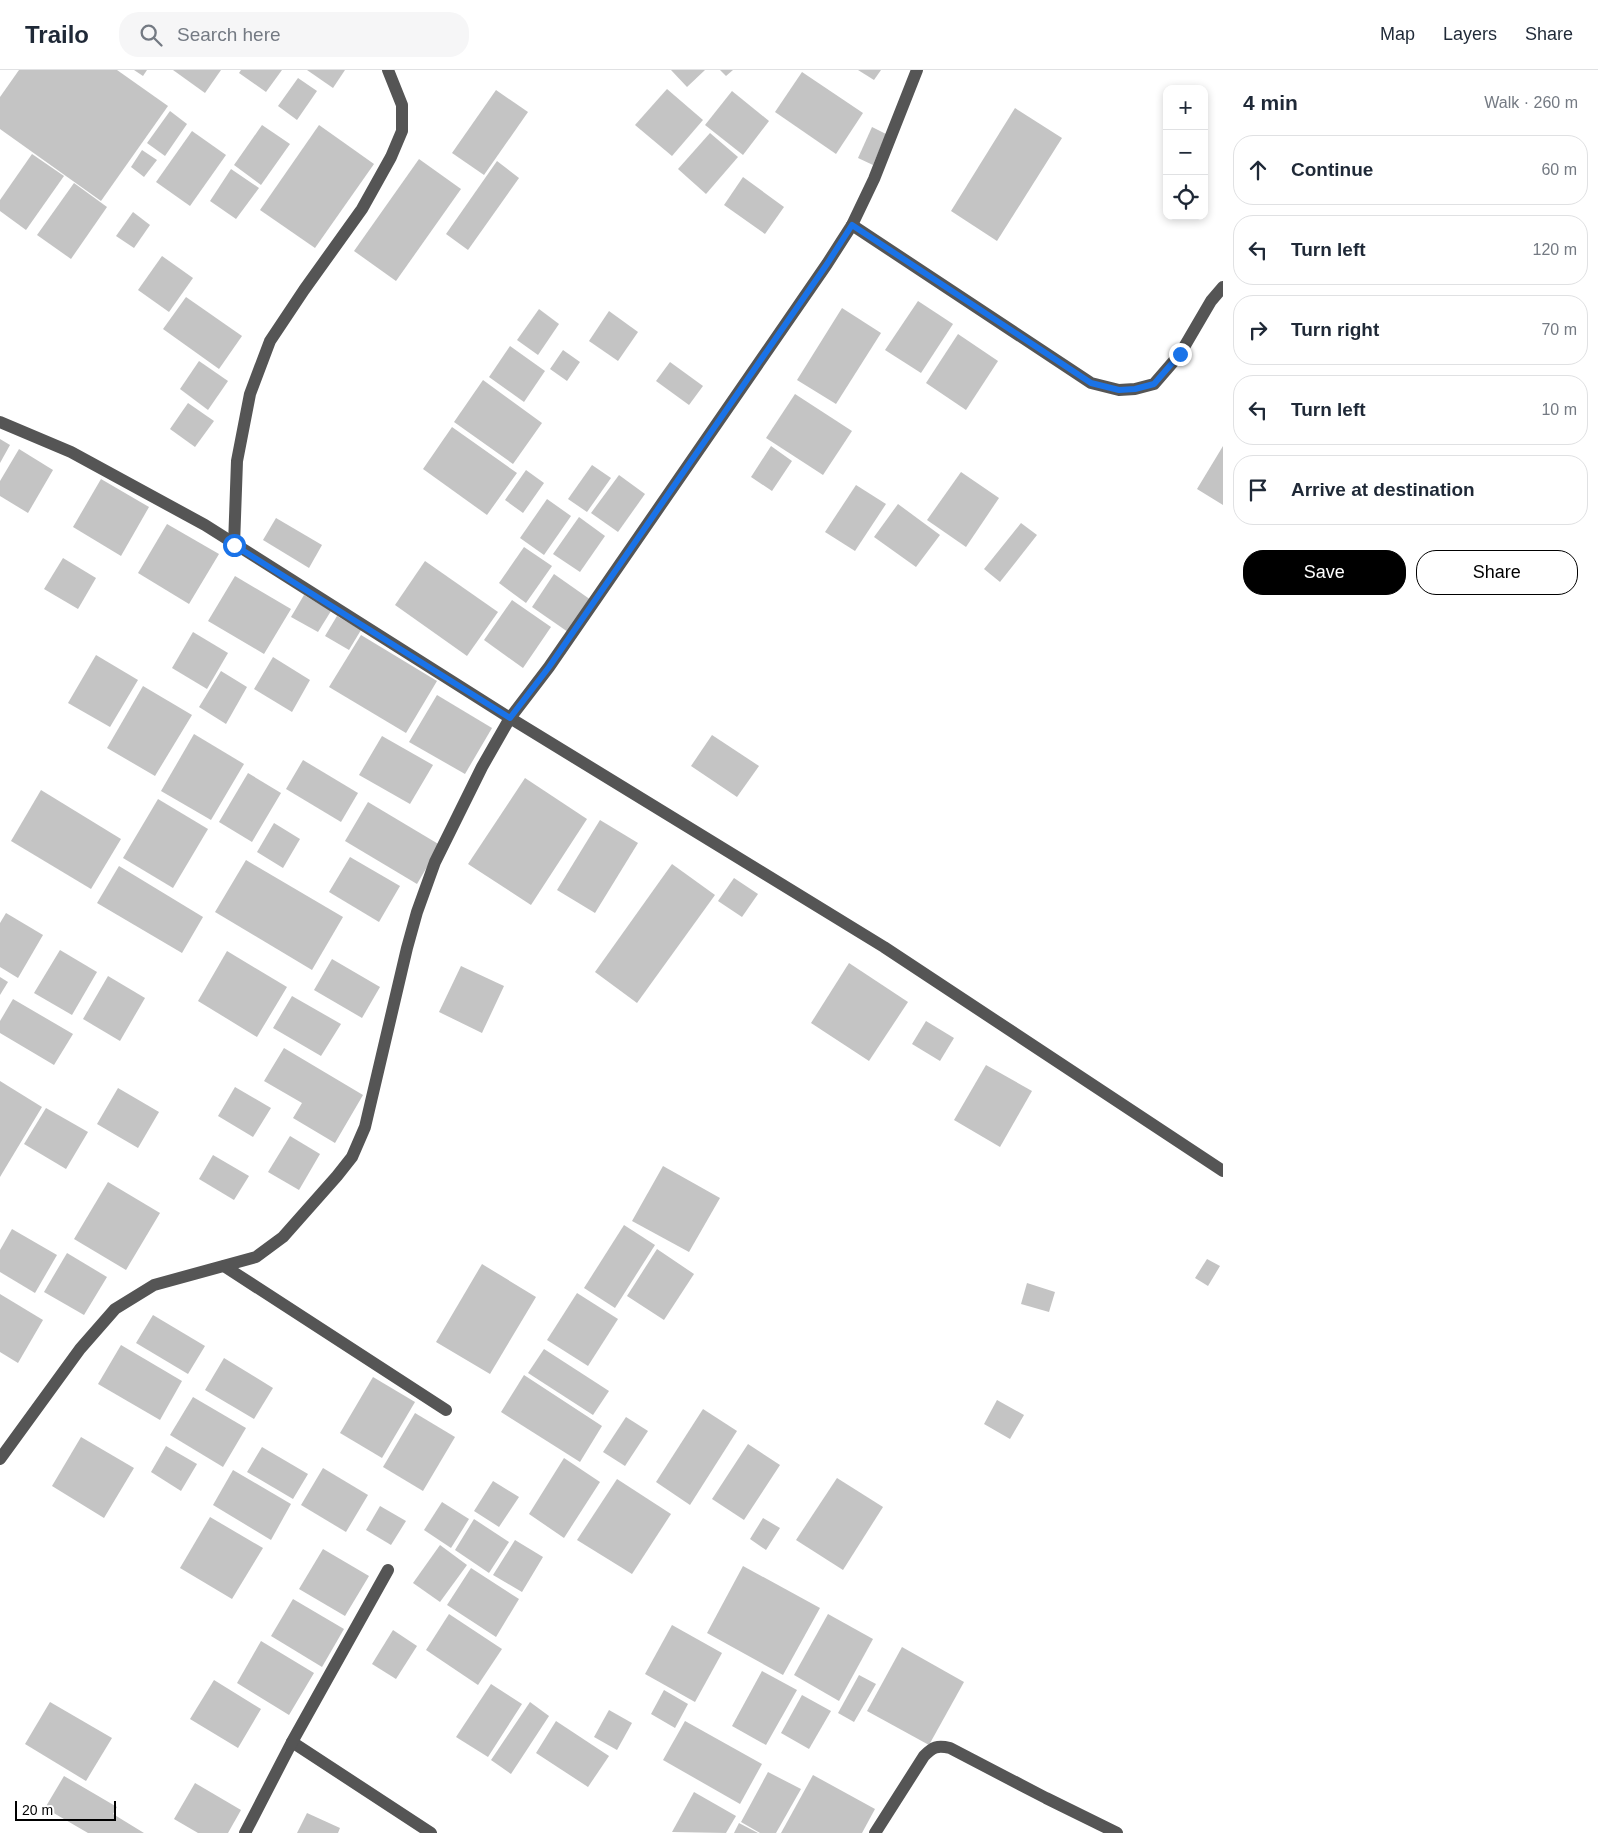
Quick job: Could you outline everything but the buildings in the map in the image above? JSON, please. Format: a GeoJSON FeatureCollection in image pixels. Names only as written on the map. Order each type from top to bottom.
{"type":"FeatureCollection","features":[{"type":"Feature","properties":{"kind":"street"},"geometry":{"type":"LineString","coordinates":[[234,545],[237,461],[250,394],[270,341],[362,209],[391,157],[402,131],[402,105],[388,70]]}},
{"type":"Feature","properties":{"kind":"street"},"geometry":{"type":"LineString","coordinates":[[0,1459],[80,1349],[115,1309],[154,1285],[256,1257],[283,1237],[352,1157],[365,1127],[406,948],[417,912],[454,821],[510,718],[549,667],[852,225],[874,179],[918,70]]}},
{"type":"Feature","properties":{"kind":"street"},"geometry":{"type":"LineString","coordinates":[[852,225],[1091,383],[1119,390],[1135,389],[1154,384],[1180,354],[1211,301],[1223,287]]}},
{"type":"Feature","properties":{"kind":"street"},"geometry":{"type":"LineString","coordinates":[[0,422],[70,452],[205,525],[510,718],[884,948],[1223,1171]]}},
{"type":"Feature","properties":{"kind":"street"},"geometry":{"type":"LineString","coordinates":[[224,1266],[446,1410]]}},
{"type":"Feature","properties":{"kind":"street"},"geometry":{"type":"LineString","coordinates":[[245,1833],[292,1742],[388,1570]]}},
{"type":"Feature","properties":{"kind":"street"},"geometry":{"type":"LineString","coordinates":[[292,1742],[430,1833]]}},
{"type":"Feature","properties":{"kind":"street"},"geometry":{"type":"LineString","coordinates":[[875,1833],[924,1756],[937,1746],[950,1748],[1117,1833]]}},
{"type":"Feature","properties":{"kind":"route"},"geometry":{"type":"LineString","coordinates":[[234,545],[510,718],[549,667],[852,225],[1091,383],[1119,390],[1135,389],[1154,384],[1180,354]]}}]}
